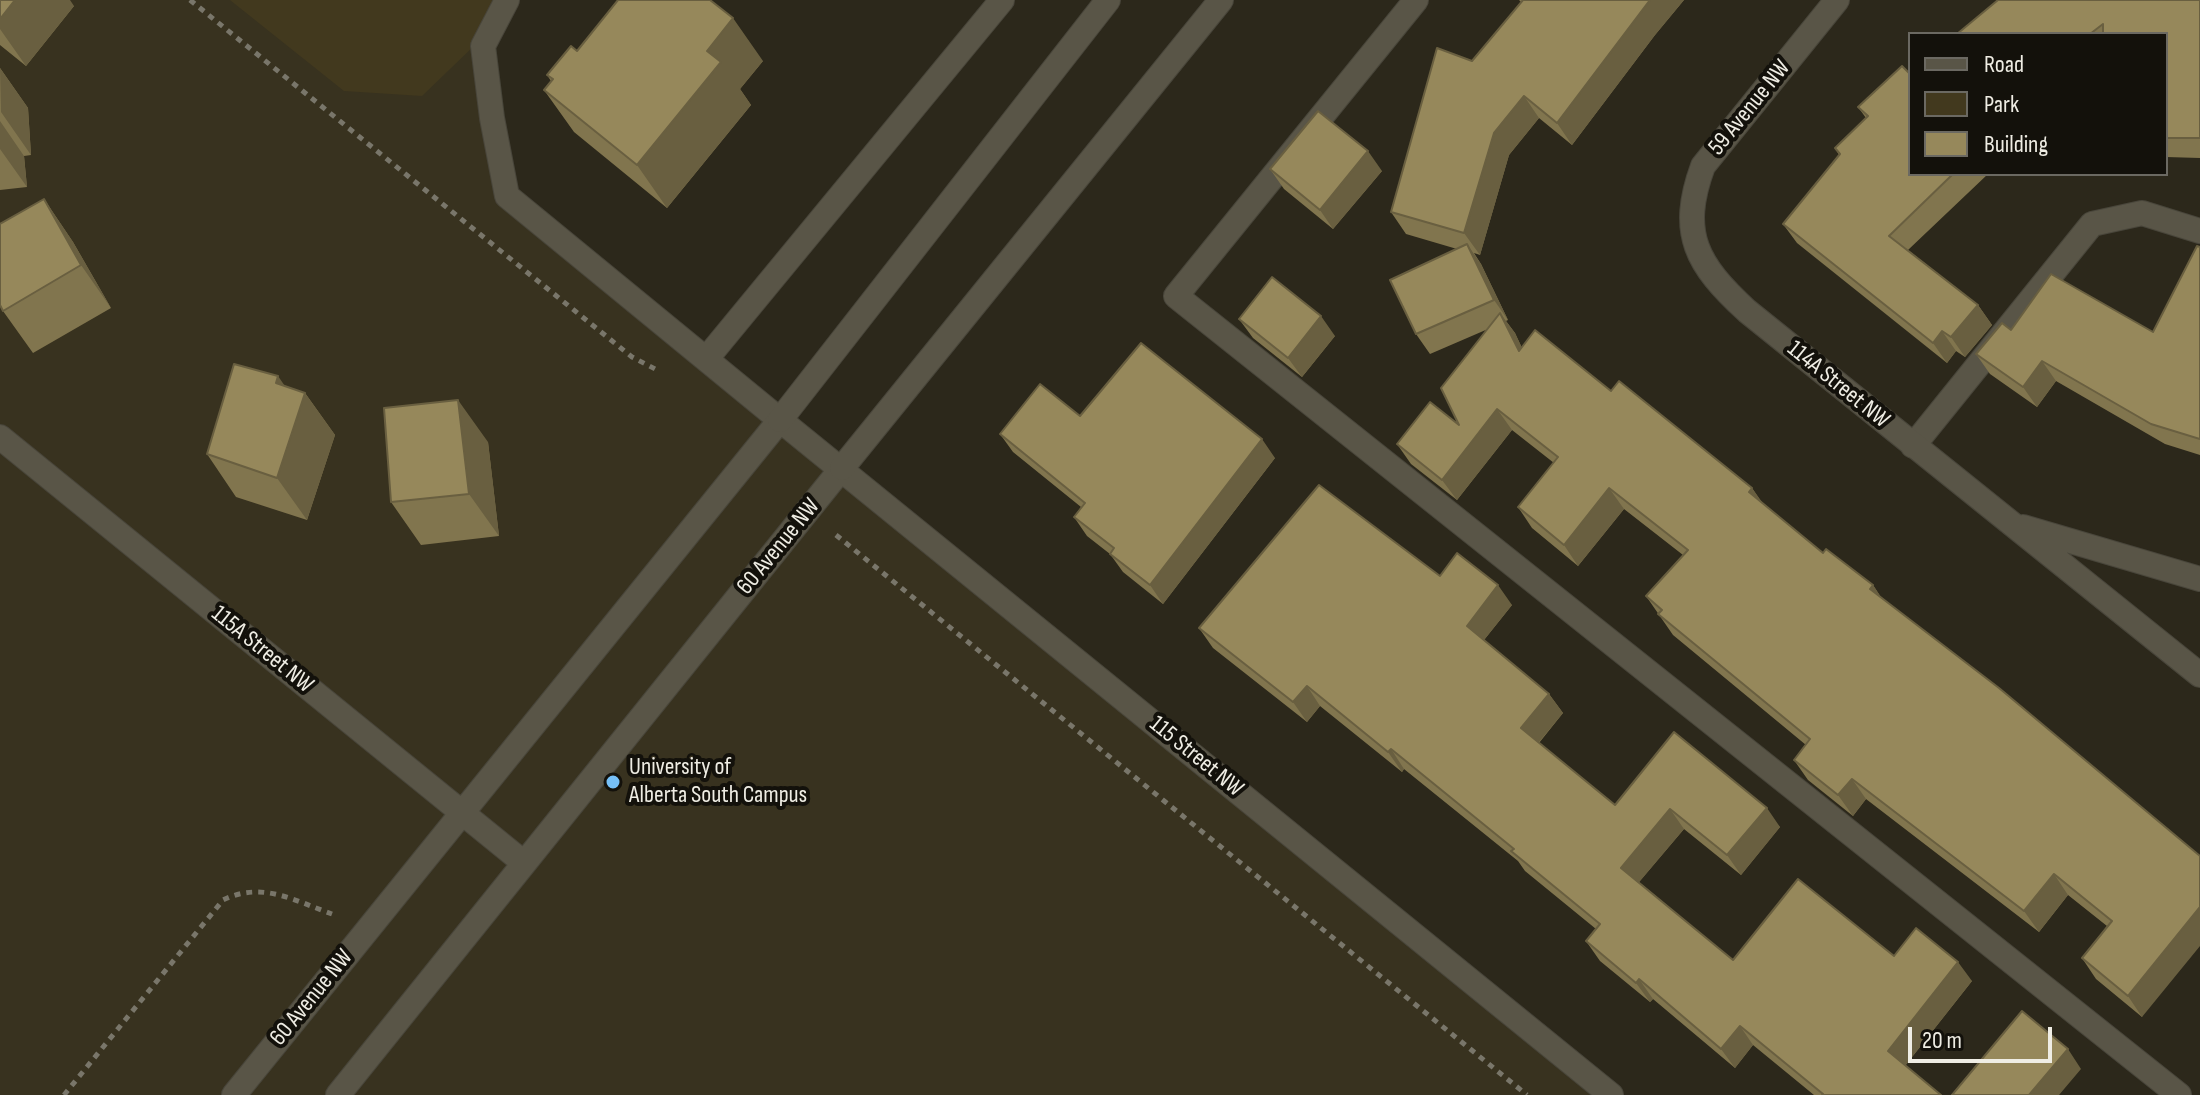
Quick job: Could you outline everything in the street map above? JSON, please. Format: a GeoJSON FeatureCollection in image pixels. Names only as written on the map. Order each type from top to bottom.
{"type":"FeatureCollection","features":[{"type":"Feature","properties":{"kind":"street","name":"115 Street NW"},"geometry":{"type":"LineString","coordinates":[[507,0],[483,46],[492,118],[507,196],[1611,1095]]}},
{"type":"Feature","properties":{"kind":"street"},"geometry":{"type":"LineString","coordinates":[[707,358],[1002,0]]}},
{"type":"Feature","properties":{"kind":"street","name":"60 Avenue NW"},"geometry":{"type":"LineString","coordinates":[[234,1095],[780,420],[1108,0]]}},
{"type":"Feature","properties":{"kind":"street","name":"60 Avenue NW"},"geometry":{"type":"LineString","coordinates":[[338,1095],[1221,0]]}},
{"type":"Feature","properties":{"kind":"street"},"geometry":{"type":"LineString","coordinates":[[1416,0],[1176,296],[2179,1095]]}},
{"type":"Feature","properties":{"kind":"street","name":"59 Avenue NW"},"geometry":{"type":"LineString","coordinates":[[1690,229],[1692,197],[1703,166],[1837,0]]}},
{"type":"Feature","properties":{"kind":"street"},"geometry":{"type":"LineString","coordinates":[[1913,446],[2092,224],[2142,213],[2200,231]]}},
{"type":"Feature","properties":{"kind":"street","name":"114A Street NW"},"geometry":{"type":"LineString","coordinates":[[1690,229],[1699,256],[1715,282],[1913,446],[2200,675]]}},
{"type":"Feature","properties":{"kind":"street","name":"115A Street NW"},"geometry":{"type":"LineString","coordinates":[[0,437],[524,863]]}},
{"type":"Feature","properties":{"kind":"street","name":"114A Street NW"},"geometry":{"type":"LineString","coordinates":[[2009,523],[2200,579]]}},
{"type":"Feature","properties":{"kind":"path"},"geometry":{"type":"LineString","coordinates":[[190,0],[632,357],[664,373]]}},
{"type":"Feature","properties":{"kind":"path"},"geometry":{"type":"LineString","coordinates":[[844,543],[1527,1095]]}},
{"type":"Feature","properties":{"kind":"path"},"geometry":{"type":"LineString","coordinates":[[64,1095],[223,900],[243,890],[266,891],[369,926]]}},
{"type":"Feature","properties":{"kind":"shaded area","name":"University of Alberta South Campus"},"geometry":{"type":"Polygon","coordinates":[[[0,0],[507,0],[483,47],[508,197],[1611,1095],[0,1095],[0,0]]]}},
{"type":"Feature","properties":{"kind":"green space"},"geometry":{"type":"Polygon","coordinates":[[[230,0],[500,0],[477,43],[422,96],[344,91],[230,0]]]}},
{"type":"Feature","properties":{"kind":"building"},"geometry":{"type":"Polygon","coordinates":[[[0,0],[15,0],[0,19],[0,0]]]}},
{"type":"Feature","properties":{"kind":"building"},"geometry":{"type":"Polygon","coordinates":[[[618,0],[710,0],[733,18],[707,51],[721,62],[637,165],[544,90],[553,79],[547,75],[571,46],[577,51],[618,0]]]}},
{"type":"Feature","properties":{"kind":"building"},"geometry":{"type":"Polygon","coordinates":[[[1523,0],[1650,0],[1557,123],[1524,96],[1494,133],[1464,233],[1391,212],[1437,48],[1472,61],[1523,0]]]}},
{"type":"Feature","properties":{"kind":"building"},"geometry":{"type":"Polygon","coordinates":[[[1998,0],[2200,0],[2200,138],[2168,138],[2168,32],[2103,32],[2103,24],[2093,32],[1959,32],[1998,0]]]}},
{"type":"Feature","properties":{"kind":"building"},"geometry":{"type":"Polygon","coordinates":[[[1902,66],[1908,72],[1908,176],[1951,176],[1889,236],[1978,305],[1951,337],[1942,331],[1933,343],[1783,224],[1840,154],[1835,148],[1868,116],[1858,107],[1902,66]]]}},
{"type":"Feature","properties":{"kind":"building"},"geometry":{"type":"Polygon","coordinates":[[[1318,111],[1368,151],[1320,210],[1270,169],[1318,111]]]}},
{"type":"Feature","properties":{"kind":"building"},"geometry":{"type":"Polygon","coordinates":[[[44,199],[81,265],[3,311],[0,305],[0,224],[44,199]]]}},
{"type":"Feature","properties":{"kind":"building"},"geometry":{"type":"Polygon","coordinates":[[[1467,244],[1494,300],[1416,334],[1390,280],[1467,244]]]}},
{"type":"Feature","properties":{"kind":"building"},"geometry":{"type":"Polygon","coordinates":[[[2197,246],[2200,247],[2200,439],[2151,424],[2042,361],[2023,387],[1976,354],[2002,323],[2011,330],[2051,274],[2153,332],[2197,246]]]}},
{"type":"Feature","properties":{"kind":"building"},"geometry":{"type":"Polygon","coordinates":[[[1272,277],[1321,316],[1288,358],[1239,319],[1272,277]]]}},
{"type":"Feature","properties":{"kind":"building"},"geometry":{"type":"Polygon","coordinates":[[[1500,313],[1519,351],[1535,330],[1611,391],[1619,381],[1752,488],[1749,492],[1823,553],[1826,549],[1873,585],[1870,589],[1999,688],[2200,856],[2200,907],[2128,996],[2082,958],[2112,921],[2054,874],[2024,911],[1852,779],[1838,795],[1794,760],[1810,739],[1658,614],[1662,610],[1646,596],[1688,550],[1609,488],[1564,545],[1518,507],[1558,457],[1497,409],[1442,480],[1397,444],[1430,402],[1459,425],[1441,388],[1500,313]]]}},
{"type":"Feature","properties":{"kind":"building"},"geometry":{"type":"Polygon","coordinates":[[[1141,343],[1262,439],[1150,585],[1110,554],[1114,548],[1074,517],[1085,503],[1000,434],[1040,384],[1080,416],[1141,343]]]}},
{"type":"Feature","properties":{"kind":"building"},"geometry":{"type":"Polygon","coordinates":[[[234,364],[278,376],[276,383],[305,393],[277,478],[207,454],[234,364]]]}},
{"type":"Feature","properties":{"kind":"building"},"geometry":{"type":"Polygon","coordinates":[[[458,400],[469,494],[391,502],[384,408],[458,400]]]}},
{"type":"Feature","properties":{"kind":"building"},"geometry":{"type":"Polygon","coordinates":[[[1319,485],[1440,576],[1457,553],[1498,585],[1467,626],[1549,694],[1521,728],[1615,805],[1674,732],[1767,808],[1727,855],[1670,809],[1621,868],[1733,960],[1798,879],[1894,956],[1916,928],[1958,962],[1888,1051],[1941,1095],[1822,1095],[1740,1026],[1721,1049],[1639,979],[1636,983],[1586,941],[1600,924],[1391,749],[1388,752],[1307,686],[1293,702],[1199,628],[1319,485]]]}},
{"type":"Feature","properties":{"kind":"building"},"geometry":{"type":"Polygon","coordinates":[[[2022,1011],[2068,1049],[2029,1095],[1952,1095],[2022,1011]]]}},
{"type":"Feature","properties":{"kind":"place","name":"University of Alberta South Campus"},"geometry":{"type":"Point","coordinates":[613,782]}}]}
